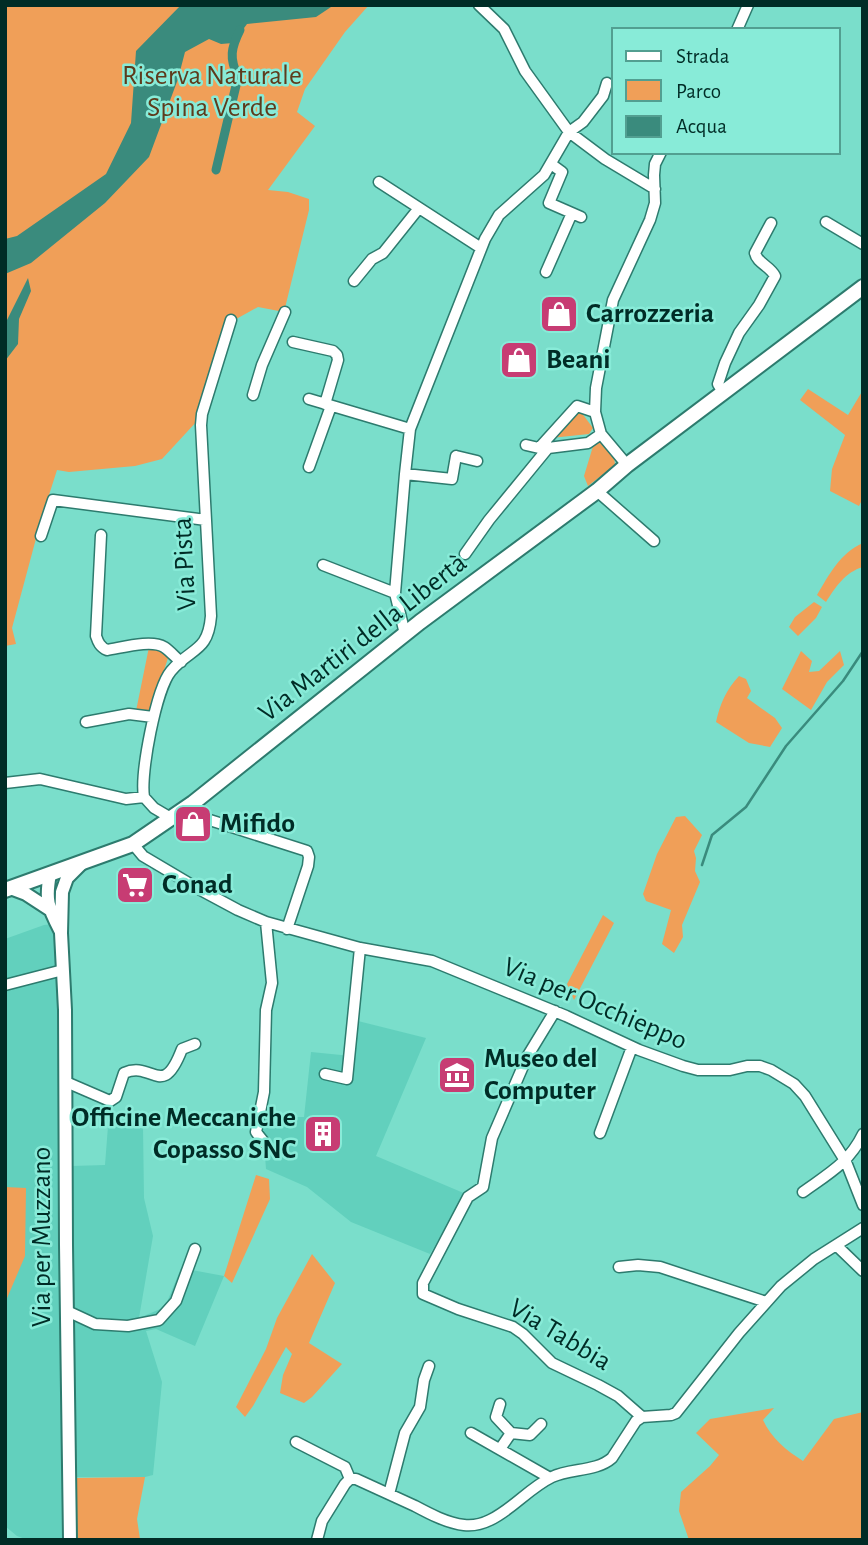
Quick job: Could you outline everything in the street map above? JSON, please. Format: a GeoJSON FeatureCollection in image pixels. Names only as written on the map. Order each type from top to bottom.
{"type":"FeatureCollection","features":[{"type":"Feature","properties":{"kind":"main road","name":"Via Martiri della Libertà"},"geometry":{"type":"LineString","coordinates":[[8,889],[133,844],[184,809],[405,634],[863,287]]}},
{"type":"Feature","properties":{"kind":"street"},"geometry":{"type":"LineString","coordinates":[[479,5],[504,29],[525,71],[569,132],[605,159],[655,189]]}},
{"type":"Feature","properties":{"kind":"street"},"geometry":{"type":"LineString","coordinates":[[738,28],[748,5]]}},
{"type":"Feature","properties":{"kind":"street"},"geometry":{"type":"LineString","coordinates":[[405,634],[396,593],[410,429],[485,239],[499,215],[544,176],[569,132],[583,122],[603,96],[607,83]]}},
{"type":"Feature","properties":{"kind":"street"},"geometry":{"type":"LineString","coordinates":[[627,465],[601,434],[595,412],[596,388],[613,300],[650,220],[655,203],[655,164],[660,154]]}},
{"type":"Feature","properties":{"kind":"street"},"geometry":{"type":"LineString","coordinates":[[545,272],[576,215],[549,203],[562,172],[551,164]]}},
{"type":"Feature","properties":{"kind":"street"},"geometry":{"type":"LineString","coordinates":[[379,182],[481,248]]}},
{"type":"Feature","properties":{"kind":"street"},"geometry":{"type":"LineString","coordinates":[[354,281],[372,259],[383,253],[419,208]]}},
{"type":"Feature","properties":{"kind":"street"},"geometry":{"type":"LineString","coordinates":[[826,222],[863,244]]}},
{"type":"Feature","properties":{"kind":"street"},"geometry":{"type":"LineString","coordinates":[[725,391],[718,384],[724,363],[739,333],[775,276],[769,267],[755,256],[771,223]]}},
{"type":"Feature","properties":{"kind":"street"},"geometry":{"type":"LineString","coordinates":[[253,395],[262,365],[285,312]]}},
{"type":"Feature","properties":{"kind":"street","name":"Via Pista"},"geometry":{"type":"LineString","coordinates":[[144,797],[142,790],[153,717],[166,680],[172,670],[203,644],[210,627],[202,414],[231,320]]}},
{"type":"Feature","properties":{"kind":"street"},"geometry":{"type":"LineString","coordinates":[[293,342],[333,352],[338,360],[328,405],[309,467]]}},
{"type":"Feature","properties":{"kind":"street"},"geometry":{"type":"LineString","coordinates":[[309,400],[410,429]]}},
{"type":"Feature","properties":{"kind":"street"},"geometry":{"type":"LineString","coordinates":[[526,445],[539,448],[577,406],[595,412]]}},
{"type":"Feature","properties":{"kind":"street"},"geometry":{"type":"LineString","coordinates":[[465,554],[548,448],[588,443],[601,434]]}},
{"type":"Feature","properties":{"kind":"street"},"geometry":{"type":"LineString","coordinates":[[405,474],[452,479],[456,456],[477,461]]}},
{"type":"Feature","properties":{"kind":"street"},"geometry":{"type":"LineString","coordinates":[[597,491],[654,541]]}},
{"type":"Feature","properties":{"kind":"street"},"geometry":{"type":"LineString","coordinates":[[41,536],[53,500],[206,520]]}},
{"type":"Feature","properties":{"kind":"street"},"geometry":{"type":"LineString","coordinates":[[101,535],[96,636],[102,648],[107,650],[156,644],[181,662]]}},
{"type":"Feature","properties":{"kind":"street"},"geometry":{"type":"LineString","coordinates":[[323,565],[396,593]]}},
{"type":"Feature","properties":{"kind":"street"},"geometry":{"type":"LineString","coordinates":[[86,722],[129,714],[153,717]]}},
{"type":"Feature","properties":{"kind":"street"},"geometry":{"type":"LineString","coordinates":[[5,783],[40,779],[126,799],[144,797],[154,808],[170,818]]}},
{"type":"Feature","properties":{"kind":"street"},"geometry":{"type":"LineString","coordinates":[[184,809],[194,815],[307,851],[308,866],[286,929]]}},
{"type":"Feature","properties":{"kind":"street","name":"Via per Occhieppo"},"geometry":{"type":"LineString","coordinates":[[133,844],[143,856],[175,875],[238,910],[266,922],[360,948],[432,961],[555,1011],[632,1047],[698,1070],[730,1070],[747,1066],[760,1066],[771,1070],[794,1084],[805,1096],[844,1162],[863,1205]]}},
{"type":"Feature","properties":{"kind":"street"},"geometry":{"type":"LineString","coordinates":[[62,892],[67,878],[82,863]]}},
{"type":"Feature","properties":{"kind":"street"},"geometry":{"type":"LineString","coordinates":[[50,874],[62,892]]}},
{"type":"Feature","properties":{"kind":"street","name":"Via per Muzzano"},"geometry":{"type":"LineString","coordinates":[[50,874],[47,896],[49,909],[61,933]]}},
{"type":"Feature","properties":{"kind":"street"},"geometry":{"type":"LineString","coordinates":[[8,889],[26,894],[49,909]]}},
{"type":"Feature","properties":{"kind":"street","name":"Via per Muzzano"},"geometry":{"type":"LineString","coordinates":[[62,892],[70,1540]]}},
{"type":"Feature","properties":{"kind":"street"},"geometry":{"type":"LineString","coordinates":[[266,922],[272,984],[266,1010],[264,1092],[256,1132],[268,1147]]}},
{"type":"Feature","properties":{"kind":"street"},"geometry":{"type":"LineString","coordinates":[[324,1074],[346,1079],[360,948]]}},
{"type":"Feature","properties":{"kind":"street"},"geometry":{"type":"LineString","coordinates":[[5,985],[62,970]]}},
{"type":"Feature","properties":{"kind":"street","name":"Via Tabbia"},"geometry":{"type":"LineString","coordinates":[[555,1011],[527,1057],[492,1139],[483,1187],[468,1196],[422,1283],[423,1294],[513,1327],[552,1363],[618,1396],[642,1417]]}},
{"type":"Feature","properties":{"kind":"street"},"geometry":{"type":"LineString","coordinates":[[66,1082],[110,1101],[116,1097],[124,1073],[132,1069],[159,1076],[169,1074],[176,1066],[182,1049],[195,1044]]}},
{"type":"Feature","properties":{"kind":"street"},"geometry":{"type":"LineString","coordinates":[[600,1133],[632,1047]]}},
{"type":"Feature","properties":{"kind":"street"},"geometry":{"type":"LineString","coordinates":[[803,1192],[844,1162],[863,1134]]}},
{"type":"Feature","properties":{"kind":"street"},"geometry":{"type":"LineString","coordinates":[[317,1540],[322,1521],[350,1479],[356,1479],[453,1523],[476,1525],[498,1516],[538,1484],[560,1473],[601,1465],[608,1461],[636,1421],[642,1417],[676,1413],[766,1302],[791,1277],[863,1228]]}},
{"type":"Feature","properties":{"kind":"street"},"geometry":{"type":"LineString","coordinates":[[836,1245],[863,1271]]}},
{"type":"Feature","properties":{"kind":"street"},"geometry":{"type":"LineString","coordinates":[[67,1311],[95,1324],[128,1326],[159,1320],[176,1301],[195,1249]]}},
{"type":"Feature","properties":{"kind":"street"},"geometry":{"type":"LineString","coordinates":[[619,1267],[660,1267],[766,1302]]}},
{"type":"Feature","properties":{"kind":"street"},"geometry":{"type":"LineString","coordinates":[[389,1494],[405,1433],[420,1407],[429,1366]]}},
{"type":"Feature","properties":{"kind":"street"},"geometry":{"type":"LineString","coordinates":[[500,1404],[496,1417],[511,1433],[530,1435],[541,1424]]}},
{"type":"Feature","properties":{"kind":"street"},"geometry":{"type":"LineString","coordinates":[[471,1433],[550,1478]]}},
{"type":"Feature","properties":{"kind":"street"},"geometry":{"type":"LineString","coordinates":[[500,1449],[511,1433]]}},
{"type":"Feature","properties":{"kind":"street"},"geometry":{"type":"LineString","coordinates":[[296,1442],[345,1467],[350,1479]]}},
{"type":"Feature","properties":{"kind":"shaded area"},"geometry":{"type":"Polygon","coordinates":[[[53,924],[58,950],[62,1540],[28,1540],[17,1536],[5,1526],[5,939],[53,924]]]}},
{"type":"Feature","properties":{"kind":"shaded area"},"geometry":{"type":"Polygon","coordinates":[[[358,1021],[426,1038],[376,1156],[466,1194],[430,1254],[351,1222],[307,1187],[266,1169],[262,1117],[304,1117],[311,1052],[351,1056],[358,1021]]]}},
{"type":"Feature","properties":{"kind":"shaded area"},"geometry":{"type":"Polygon","coordinates":[[[108,1126],[143,1127],[144,1198],[153,1236],[139,1318],[165,1307],[181,1268],[224,1276],[195,1346],[156,1329],[146,1331],[162,1382],[153,1475],[145,1477],[74,1477],[70,1226],[72,1166],[105,1165],[108,1126]]]}},
{"type":"Feature","properties":{"kind":"green space","name":"Riserva Naturale Spina Verde"},"geometry":{"type":"Polygon","coordinates":[[[5,5],[369,5],[345,32],[305,89],[297,112],[315,126],[268,190],[288,192],[309,199],[309,210],[284,312],[258,307],[229,323],[198,420],[162,459],[135,466],[69,472],[57,470],[12,628],[16,644],[5,646],[5,5]]]}},
{"type":"Feature","properties":{"kind":"green space"},"geometry":{"type":"Polygon","coordinates":[[[808,389],[848,415],[863,390],[863,498],[859,506],[830,491],[832,469],[845,435],[800,400],[808,389]]]}},
{"type":"Feature","properties":{"kind":"green space"},"geometry":{"type":"Polygon","coordinates":[[[578,408],[593,428],[589,434],[551,438],[578,408]]]}},
{"type":"Feature","properties":{"kind":"green space"},"geometry":{"type":"Polygon","coordinates":[[[599,438],[614,456],[615,465],[588,486],[584,476],[594,443],[599,438]]]}},
{"type":"Feature","properties":{"kind":"green space"},"geometry":{"type":"Polygon","coordinates":[[[863,543],[863,567],[846,577],[826,602],[817,595],[826,580],[848,553],[863,543]]]}},
{"type":"Feature","properties":{"kind":"green space"},"geometry":{"type":"Polygon","coordinates":[[[814,602],[822,607],[816,618],[798,636],[789,627],[795,617],[814,602]]]}},
{"type":"Feature","properties":{"kind":"green space"},"geometry":{"type":"Polygon","coordinates":[[[149,647],[162,649],[168,654],[168,658],[151,710],[136,711],[149,647]]]}},
{"type":"Feature","properties":{"kind":"green space"},"geometry":{"type":"Polygon","coordinates":[[[801,651],[812,661],[809,672],[819,671],[840,651],[844,665],[827,682],[811,710],[782,689],[801,651]]]}},
{"type":"Feature","properties":{"kind":"green space"},"geometry":{"type":"Polygon","coordinates":[[[739,676],[746,679],[751,691],[747,698],[775,718],[782,728],[770,747],[749,743],[716,722],[724,698],[739,676]]]}},
{"type":"Feature","properties":{"kind":"green space"},"geometry":{"type":"Polygon","coordinates":[[[685,816],[702,835],[694,851],[695,871],[700,882],[682,925],[683,937],[674,953],[662,944],[671,910],[646,901],[643,894],[657,854],[676,817],[685,816]]]}},
{"type":"Feature","properties":{"kind":"green space"},"geometry":{"type":"Polygon","coordinates":[[[603,915],[614,923],[574,1000],[567,984],[603,915]]]}},
{"type":"Feature","properties":{"kind":"green space"},"geometry":{"type":"Polygon","coordinates":[[[256,1175],[269,1179],[270,1199],[232,1283],[224,1276],[256,1175]]]}},
{"type":"Feature","properties":{"kind":"green space"},"geometry":{"type":"Polygon","coordinates":[[[5,1187],[26,1188],[25,1256],[5,1303],[5,1187]]]}},
{"type":"Feature","properties":{"kind":"green space"},"geometry":{"type":"Polygon","coordinates":[[[312,1254],[335,1283],[309,1343],[342,1364],[304,1403],[280,1393],[283,1375],[292,1354],[286,1347],[245,1417],[236,1407],[266,1349],[277,1318],[312,1254]]]}},
{"type":"Feature","properties":{"kind":"green space"},"geometry":{"type":"Polygon","coordinates":[[[774,1408],[763,1420],[766,1427],[780,1444],[803,1461],[834,1419],[863,1412],[863,1540],[689,1540],[679,1511],[681,1492],[719,1455],[696,1433],[710,1419],[774,1408]]]}},
{"type":"Feature","properties":{"kind":"green space"},"geometry":{"type":"Polygon","coordinates":[[[145,1477],[137,1519],[140,1539],[75,1540],[74,1478],[145,1477]]]}},
{"type":"Feature","properties":{"kind":"water"},"geometry":{"type":"Polygon","coordinates":[[[181,5],[334,5],[316,17],[247,24],[233,43],[221,44],[209,39],[185,52],[178,79],[149,157],[105,203],[31,263],[5,274],[5,239],[17,236],[106,174],[131,123],[136,51],[181,5]]]}},
{"type":"Feature","properties":{"kind":"water"},"geometry":{"type":"Polygon","coordinates":[[[28,278],[31,291],[19,319],[18,344],[5,361],[5,324],[28,278]]]}},
{"type":"Feature","properties":{"kind":"waterway"},"geometry":{"type":"LineString","coordinates":[[216,170],[238,77],[232,53],[240,30]]}},
{"type":"Feature","properties":{"kind":"waterway"},"geometry":{"type":"LineString","coordinates":[[702,865],[712,835],[746,807],[786,746],[843,681],[863,651]]}},
{"type":"Feature","properties":{"kind":"place","name":"Carrozzeria"},"geometry":{"type":"Point","coordinates":[559,314]}},
{"type":"Feature","properties":{"kind":"place","name":"Beani"},"geometry":{"type":"Point","coordinates":[519,360]}},
{"type":"Feature","properties":{"kind":"place","name":"Mifido"},"geometry":{"type":"Point","coordinates":[193,824]}},
{"type":"Feature","properties":{"kind":"place","name":"Conad"},"geometry":{"type":"Point","coordinates":[135,885]}},
{"type":"Feature","properties":{"kind":"place","name":"Museo del Computer"},"geometry":{"type":"Point","coordinates":[457,1075]}},
{"type":"Feature","properties":{"kind":"place","name":"Officine Meccaniche Copasso SNC"},"geometry":{"type":"Point","coordinates":[323,1134]}}]}
